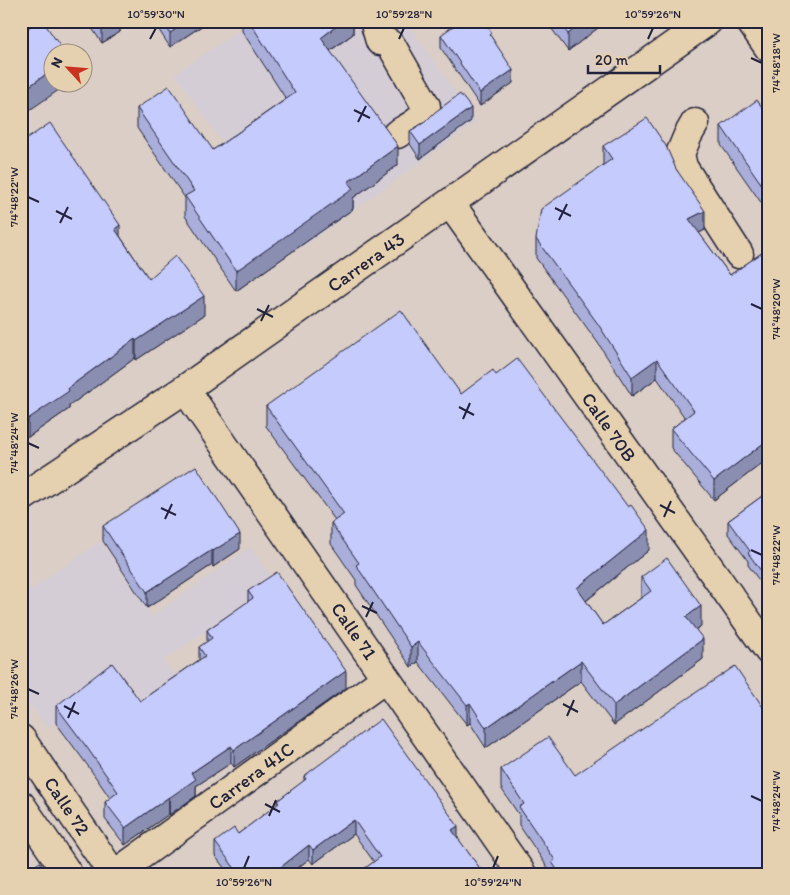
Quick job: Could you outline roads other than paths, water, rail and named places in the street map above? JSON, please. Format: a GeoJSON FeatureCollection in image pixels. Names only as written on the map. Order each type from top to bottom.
{"type":"FeatureCollection","features":[{"type":"Feature","properties":{"kind":"street","name":"Carrera 43"},"geometry":{"type":"LineString","coordinates":[[21,498],[185,389],[708,21]]}},
{"type":"Feature","properties":{"kind":"street"},"geometry":{"type":"LineString","coordinates":[[750,21],[769,48]]}},
{"type":"Feature","properties":{"kind":"street"},"geometry":{"type":"LineString","coordinates":[[377,31],[391,45],[426,106],[425,114],[422,118],[397,134]]}},
{"type":"Feature","properties":{"kind":"street"},"geometry":{"type":"LineString","coordinates":[[695,123],[680,154],[683,167],[739,254]]}},
{"type":"Feature","properties":{"kind":"street","name":"Calle 70B"},"geometry":{"type":"LineString","coordinates":[[450,203],[769,651]]}},
{"type":"Feature","properties":{"kind":"street","name":"Calle 71"},"geometry":{"type":"LineString","coordinates":[[185,389],[522,874]]}},
{"type":"Feature","properties":{"kind":"street","name":"Carrera 41C"},"geometry":{"type":"LineString","coordinates":[[114,874],[386,678]]}},
{"type":"Feature","properties":{"kind":"street","name":"Calle 72"},"geometry":{"type":"LineString","coordinates":[[21,739],[114,874]]}},
{"type":"Feature","properties":{"kind":"street","name":"Calle 72"},"geometry":{"type":"LineString","coordinates":[[21,804],[68,874]]}}]}
